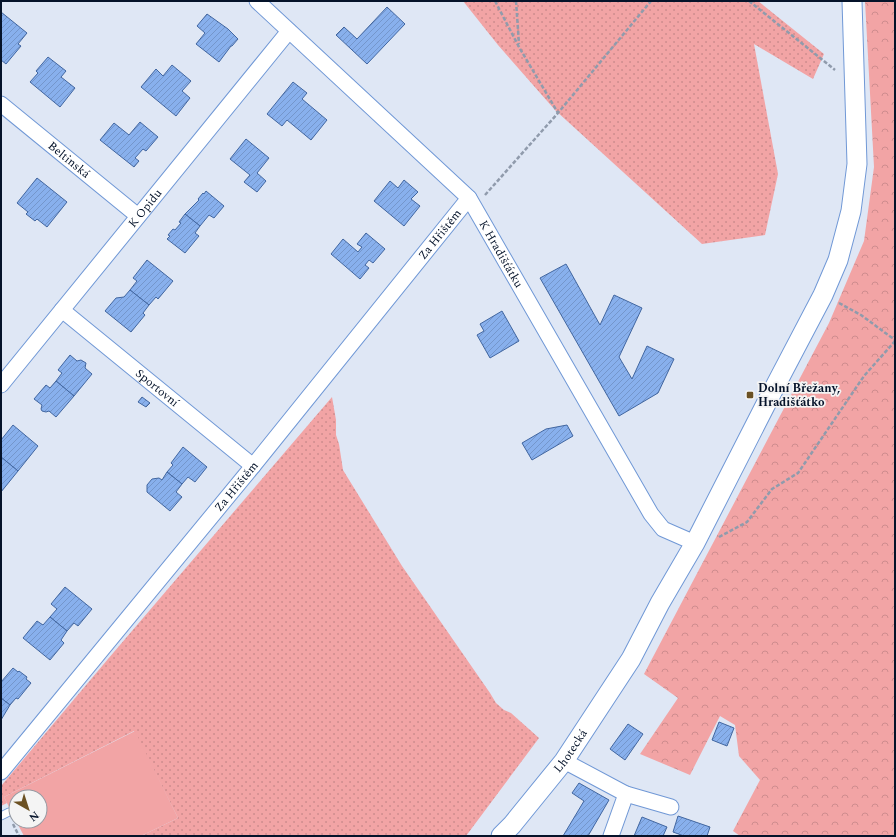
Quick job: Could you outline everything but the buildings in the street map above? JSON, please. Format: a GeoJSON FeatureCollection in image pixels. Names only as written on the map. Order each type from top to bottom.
{"type":"FeatureCollection","features":[{"type":"Feature","properties":{"kind":"street","name":"K Hradišťátku"},"geometry":{"type":"LineString","coordinates":[[257,1],[469,198],[651,514],[663,529],[695,543]]}},
{"type":"Feature","properties":{"kind":"street","name":"Lhotecká"},"geometry":{"type":"LineString","coordinates":[[502,836],[564,761],[631,659],[660,603],[695,543],[823,295],[838,260],[851,211],[857,164],[852,1]]}},
{"type":"Feature","properties":{"kind":"street","name":"K Opidu"},"geometry":{"type":"LineString","coordinates":[[1,386],[289,31]]}},
{"type":"Feature","properties":{"kind":"street","name":"Beltinská"},"geometry":{"type":"LineString","coordinates":[[1,104],[138,216]]}},
{"type":"Feature","properties":{"kind":"street","name":"Za Hřištěm"},"geometry":{"type":"LineString","coordinates":[[1,772],[253,466],[469,198]]}},
{"type":"Feature","properties":{"kind":"street","name":"Sportovní"},"geometry":{"type":"LineString","coordinates":[[62,310],[253,466]]}},
{"type":"Feature","properties":{"kind":"street"},"geometry":{"type":"LineString","coordinates":[[564,761],[626,794],[671,807]]}},
{"type":"Feature","properties":{"kind":"street"},"geometry":{"type":"LineString","coordinates":[[611,836],[626,794]]}},
{"type":"Feature","properties":{"kind":"lane"},"geometry":{"type":"LineString","coordinates":[[1,816],[8,812]]}},
{"type":"Feature","properties":{"kind":"path"},"geometry":{"type":"LineString","coordinates":[[495,1],[519,47],[558,113]]}},
{"type":"Feature","properties":{"kind":"path"},"geometry":{"type":"LineString","coordinates":[[516,1],[519,47]]}},
{"type":"Feature","properties":{"kind":"path"},"geometry":{"type":"LineString","coordinates":[[469,198],[486,194],[558,113],[651,1]]}},
{"type":"Feature","properties":{"kind":"path"},"geometry":{"type":"LineString","coordinates":[[749,1],[854,85]]}},
{"type":"Feature","properties":{"kind":"path"},"geometry":{"type":"LineString","coordinates":[[718,538],[747,522],[772,489],[798,473],[864,376],[895,340],[861,315],[823,295]]}},
{"type":"Feature","properties":{"kind":"green space"},"geometry":{"type":"Polygon","coordinates":[[[463,1],[758,1],[824,54],[813,79],[754,44],[778,174],[765,235],[702,244],[555,110],[498,45],[463,1]]]}},
{"type":"Feature","properties":{"kind":"green space"},"geometry":{"type":"Polygon","coordinates":[[[865,1],[895,1],[895,836],[740,836],[733,831],[760,780],[739,756],[735,725],[720,716],[690,775],[640,754],[678,698],[644,674],[829,323],[864,241],[874,167],[865,1]]]}},
{"type":"Feature","properties":{"kind":"green space"},"geometry":{"type":"Polygon","coordinates":[[[332,397],[336,420],[336,435],[343,470],[402,566],[496,703],[504,710],[511,713],[539,738],[466,836],[141,836],[178,818],[134,731],[20,789],[8,789],[8,795],[4,797],[7,803],[1,806],[1,786],[332,397]]]}},
{"type":"Feature","properties":{"kind":"green space"},"geometry":{"type":"Polygon","coordinates":[[[135,731],[178,818],[141,836],[24,836],[20,829],[48,829],[48,789],[20,789],[135,731]]]}},
{"type":"Feature","properties":{"kind":"green space"},"geometry":{"type":"Polygon","coordinates":[[[8,795],[8,805],[4,797],[8,795]]]}},
{"type":"Feature","properties":{"kind":"place","name":"Dolní Břežany, Hradišťátko"},"geometry":{"type":"Point","coordinates":[750,395]}}]}
